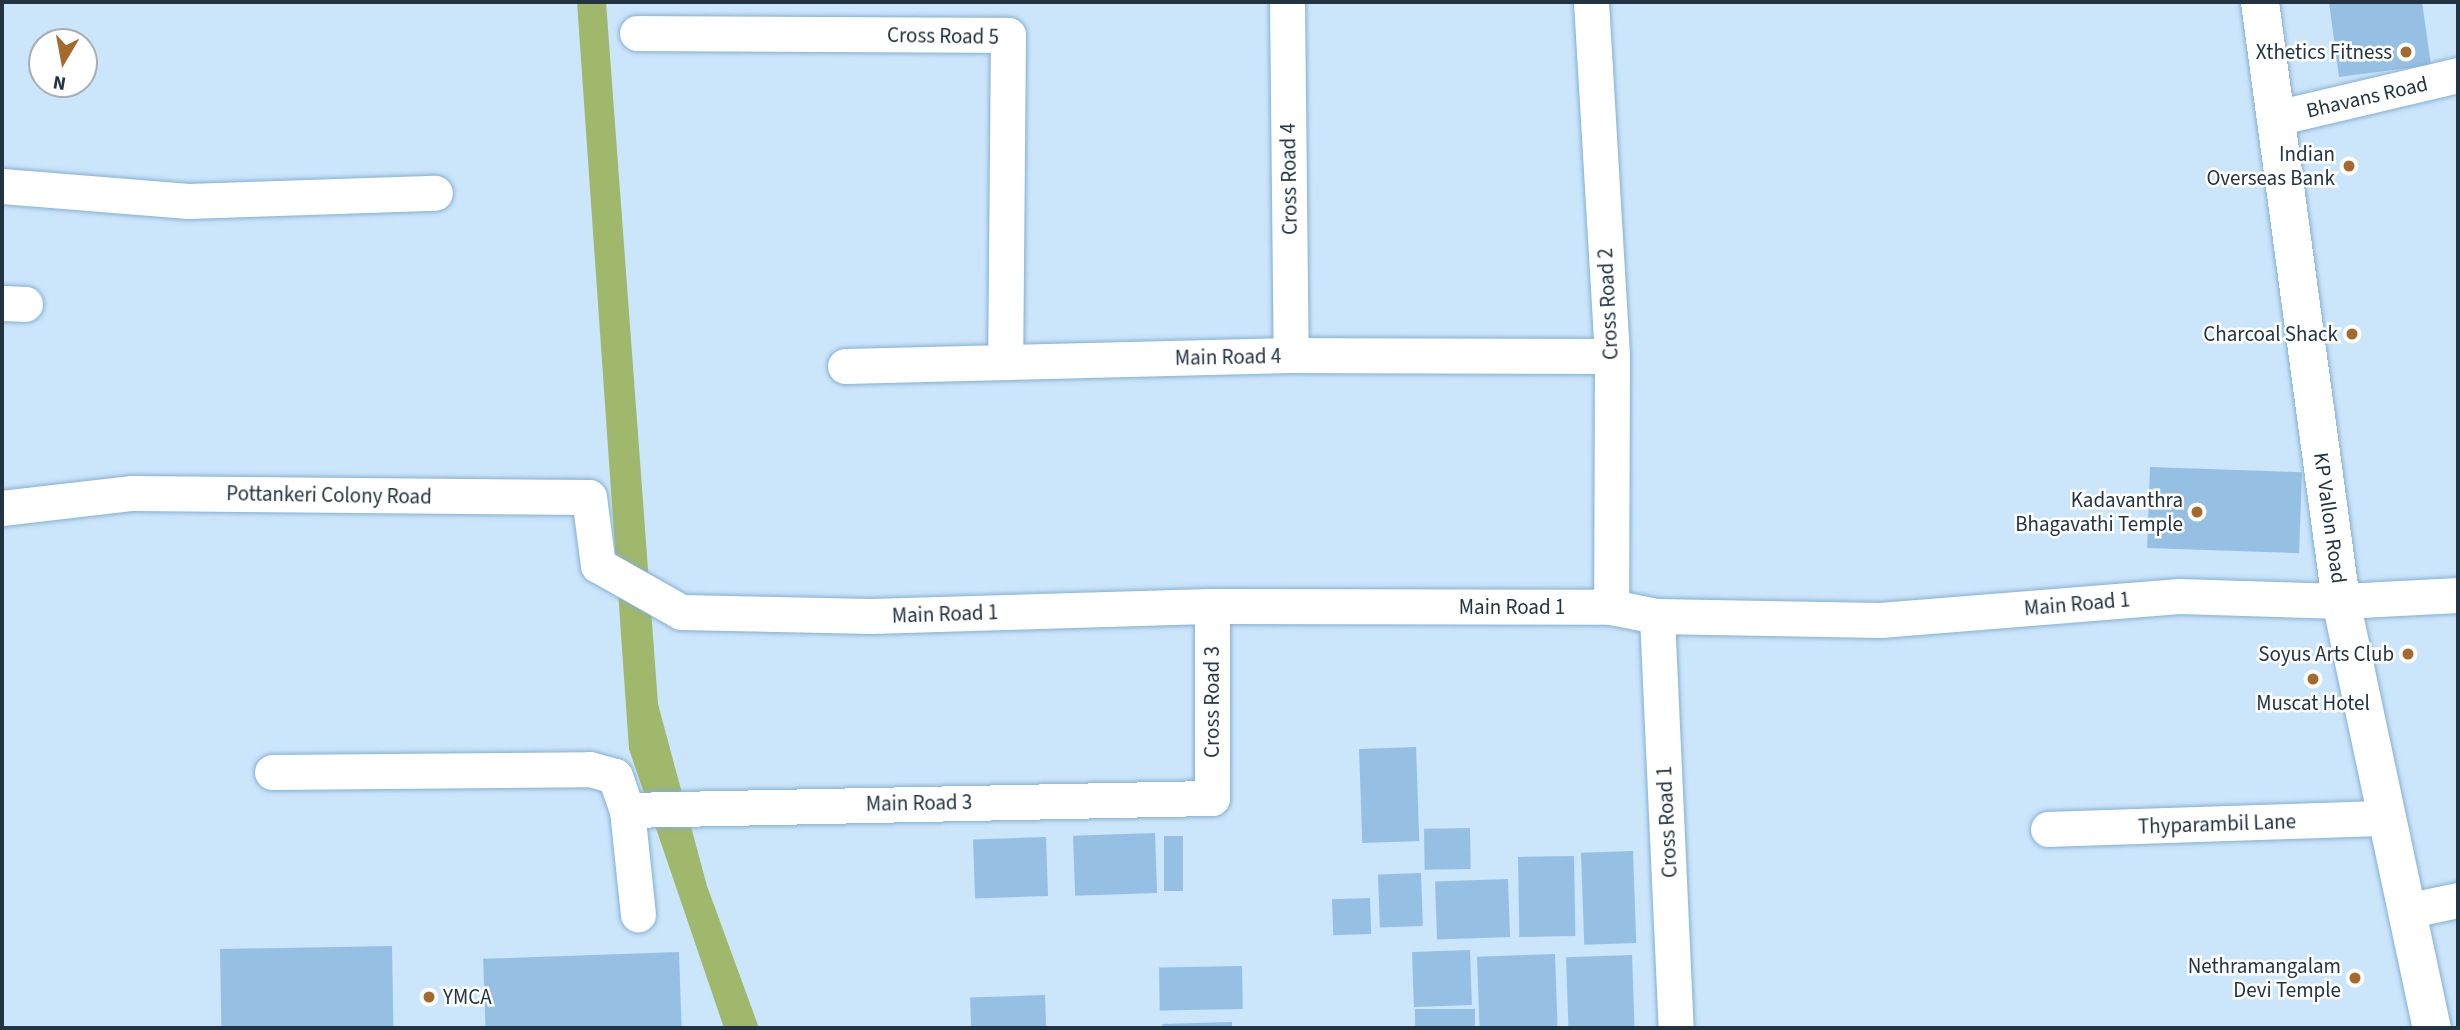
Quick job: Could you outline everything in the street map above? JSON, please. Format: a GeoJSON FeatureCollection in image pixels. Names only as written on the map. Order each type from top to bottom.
{"type":"FeatureCollection","features":[{"type":"Feature","properties":{"kind":"street","name":"Cross Road 4"},"geometry":{"type":"LineString","coordinates":[[1287,2],[1291,355]]}},
{"type":"Feature","properties":{"kind":"street","name":"Cross Road 2"},"geometry":{"type":"LineString","coordinates":[[1591,2],[1612,356],[1611,607]]}},
{"type":"Feature","properties":{"kind":"street","name":"KP Vallon Road"},"geometry":{"type":"LineString","coordinates":[[2260,2],[2341,601],[2386,818],[2410,910],[2432,1028]]}},
{"type":"Feature","properties":{"kind":"street","name":"Cross Road 5"},"geometry":{"type":"LineString","coordinates":[[637,33],[1008,35],[1005,362]]}},
{"type":"Feature","properties":{"kind":"street","name":"Bhavans Road"},"geometry":{"type":"LineString","coordinates":[[2276,118],[2458,75]]}},
{"type":"Feature","properties":{"kind":"street"},"geometry":{"type":"LineString","coordinates":[[2,186],[188,201],[435,193]]}},
{"type":"Feature","properties":{"kind":"street","name":"Main Road 4"},"geometry":{"type":"LineString","coordinates":[[845,366],[1291,355],[1612,356]]}},
{"type":"Feature","properties":{"kind":"street","name":"Pottankeri Colony Road"},"geometry":{"type":"LineString","coordinates":[[2,508],[132,493],[589,497],[598,565],[681,612]]}},
{"type":"Feature","properties":{"kind":"street","name":"Main Road 1"},"geometry":{"type":"LineString","coordinates":[[681,612],[871,616],[1212,606],[1611,607],[1657,615],[1880,620],[2179,596],[2341,601],[2458,595]]}},
{"type":"Feature","properties":{"kind":"street","name":"Cross Road 3"},"geometry":{"type":"LineString","coordinates":[[1212,606],[1212,798]]}},
{"type":"Feature","properties":{"kind":"street","name":"Cross Road 1"},"geometry":{"type":"LineString","coordinates":[[1657,615],[1676,1028]]}},
{"type":"Feature","properties":{"kind":"street"},"geometry":{"type":"LineString","coordinates":[[272,772],[590,769],[615,776],[627,810],[638,915]]}},
{"type":"Feature","properties":{"kind":"street","name":"Main Road 3"},"geometry":{"type":"LineString","coordinates":[[627,810],[1212,798]]}},
{"type":"Feature","properties":{"kind":"street","name":"Thyparambil Lane"},"geometry":{"type":"LineString","coordinates":[[2048,829],[2386,818]]}},
{"type":"Feature","properties":{"kind":"street"},"geometry":{"type":"LineString","coordinates":[[2410,910],[2458,900]]}},
{"type":"Feature","properties":{"kind":"shaded area"},"geometry":{"type":"Polygon","coordinates":[[[577,2],[606,2],[658,704],[707,886],[759,1028],[724,1028],[629,749],[577,2]]]}},
{"type":"Feature","properties":{"kind":"building"},"geometry":{"type":"Polygon","coordinates":[[[2329,2],[2422,2],[2431,65],[2339,77],[2329,2]]]}},
{"type":"Feature","properties":{"kind":"building"},"geometry":{"type":"Polygon","coordinates":[[[2150,467],[2302,472],[2299,553],[2147,548],[2150,467]]]}},
{"type":"Feature","properties":{"kind":"building"},"geometry":{"type":"Polygon","coordinates":[[[1416,747],[1419,841],[1362,843],[1359,749],[1416,747]]]}},
{"type":"Feature","properties":{"kind":"building"},"geometry":{"type":"Polygon","coordinates":[[[1470,828],[1471,869],[1425,870],[1424,829],[1470,828]]]}},
{"type":"Feature","properties":{"kind":"building"},"geometry":{"type":"Polygon","coordinates":[[[1155,833],[1157,893],[1075,896],[1073,836],[1155,833]]]}},
{"type":"Feature","properties":{"kind":"building"},"geometry":{"type":"Polygon","coordinates":[[[1164,836],[1183,836],[1183,891],[1164,891],[1164,836]]]}},
{"type":"Feature","properties":{"kind":"building"},"geometry":{"type":"Polygon","coordinates":[[[1046,837],[1048,896],[975,899],[973,840],[1046,837]]]}},
{"type":"Feature","properties":{"kind":"building"},"geometry":{"type":"Polygon","coordinates":[[[1633,851],[1636,943],[1584,945],[1581,853],[1633,851]]]}},
{"type":"Feature","properties":{"kind":"building"},"geometry":{"type":"Polygon","coordinates":[[[1574,856],[1575,936],[1519,937],[1518,857],[1574,856]]]}},
{"type":"Feature","properties":{"kind":"building"},"geometry":{"type":"Polygon","coordinates":[[[1421,873],[1423,926],[1380,927],[1378,875],[1421,873]]]}},
{"type":"Feature","properties":{"kind":"building"},"geometry":{"type":"Polygon","coordinates":[[[1508,879],[1510,937],[1437,940],[1435,882],[1508,879]]]}},
{"type":"Feature","properties":{"kind":"building"},"geometry":{"type":"Polygon","coordinates":[[[1370,898],[1371,934],[1333,935],[1332,899],[1370,898]]]}},
{"type":"Feature","properties":{"kind":"building"},"geometry":{"type":"Polygon","coordinates":[[[392,946],[393,1028],[221,1028],[220,949],[392,946]]]}},
{"type":"Feature","properties":{"kind":"building"},"geometry":{"type":"Polygon","coordinates":[[[1470,950],[1472,1005],[1414,1007],[1412,952],[1470,950]]]}},
{"type":"Feature","properties":{"kind":"building"},"geometry":{"type":"Polygon","coordinates":[[[679,952],[682,1026],[486,1028],[483,959],[679,952]]]}},
{"type":"Feature","properties":{"kind":"building"},"geometry":{"type":"Polygon","coordinates":[[[1555,954],[1558,1028],[1480,1028],[1477,957],[1555,954]]]}},
{"type":"Feature","properties":{"kind":"building"},"geometry":{"type":"Polygon","coordinates":[[[1632,955],[1635,1028],[1569,1028],[1566,957],[1632,955]]]}},
{"type":"Feature","properties":{"kind":"building"},"geometry":{"type":"Polygon","coordinates":[[[1242,966],[1243,1009],[1160,1010],[1159,967],[1242,966]]]}},
{"type":"Feature","properties":{"kind":"building"},"geometry":{"type":"Polygon","coordinates":[[[1045,995],[1046,1028],[971,1028],[970,998],[1045,995]]]}},
{"type":"Feature","properties":{"kind":"building"},"geometry":{"type":"Polygon","coordinates":[[[1415,1009],[1475,1009],[1475,1028],[1415,1028],[1415,1009]]]}},
{"type":"Feature","properties":{"kind":"building"},"geometry":{"type":"Polygon","coordinates":[[[1232,1022],[1232,1028],[1163,1028],[1162,1024],[1232,1022]]]}},
{"type":"Feature","properties":{"kind":"place","name":"Xthetics Fitness"},"geometry":{"type":"Point","coordinates":[2406,52]}},
{"type":"Feature","properties":{"kind":"place","name":"Indian Overseas Bank"},"geometry":{"type":"Point","coordinates":[2349,166]}},
{"type":"Feature","properties":{"kind":"place","name":"Charcoal Shack"},"geometry":{"type":"Point","coordinates":[2352,334]}},
{"type":"Feature","properties":{"kind":"place","name":"Kadavanthra Bhagavathi Temple"},"geometry":{"type":"Point","coordinates":[2197,512]}},
{"type":"Feature","properties":{"kind":"place","name":"Soyus Arts Club"},"geometry":{"type":"Point","coordinates":[2408,654]}},
{"type":"Feature","properties":{"kind":"place","name":"Muscat Hotel"},"geometry":{"type":"Point","coordinates":[2313,679]}},
{"type":"Feature","properties":{"kind":"place","name":"Nethramangalam Devi Temple"},"geometry":{"type":"Point","coordinates":[2355,978]}},
{"type":"Feature","properties":{"kind":"place","name":"YMCA"},"geometry":{"type":"Point","coordinates":[429,997]}}]}
